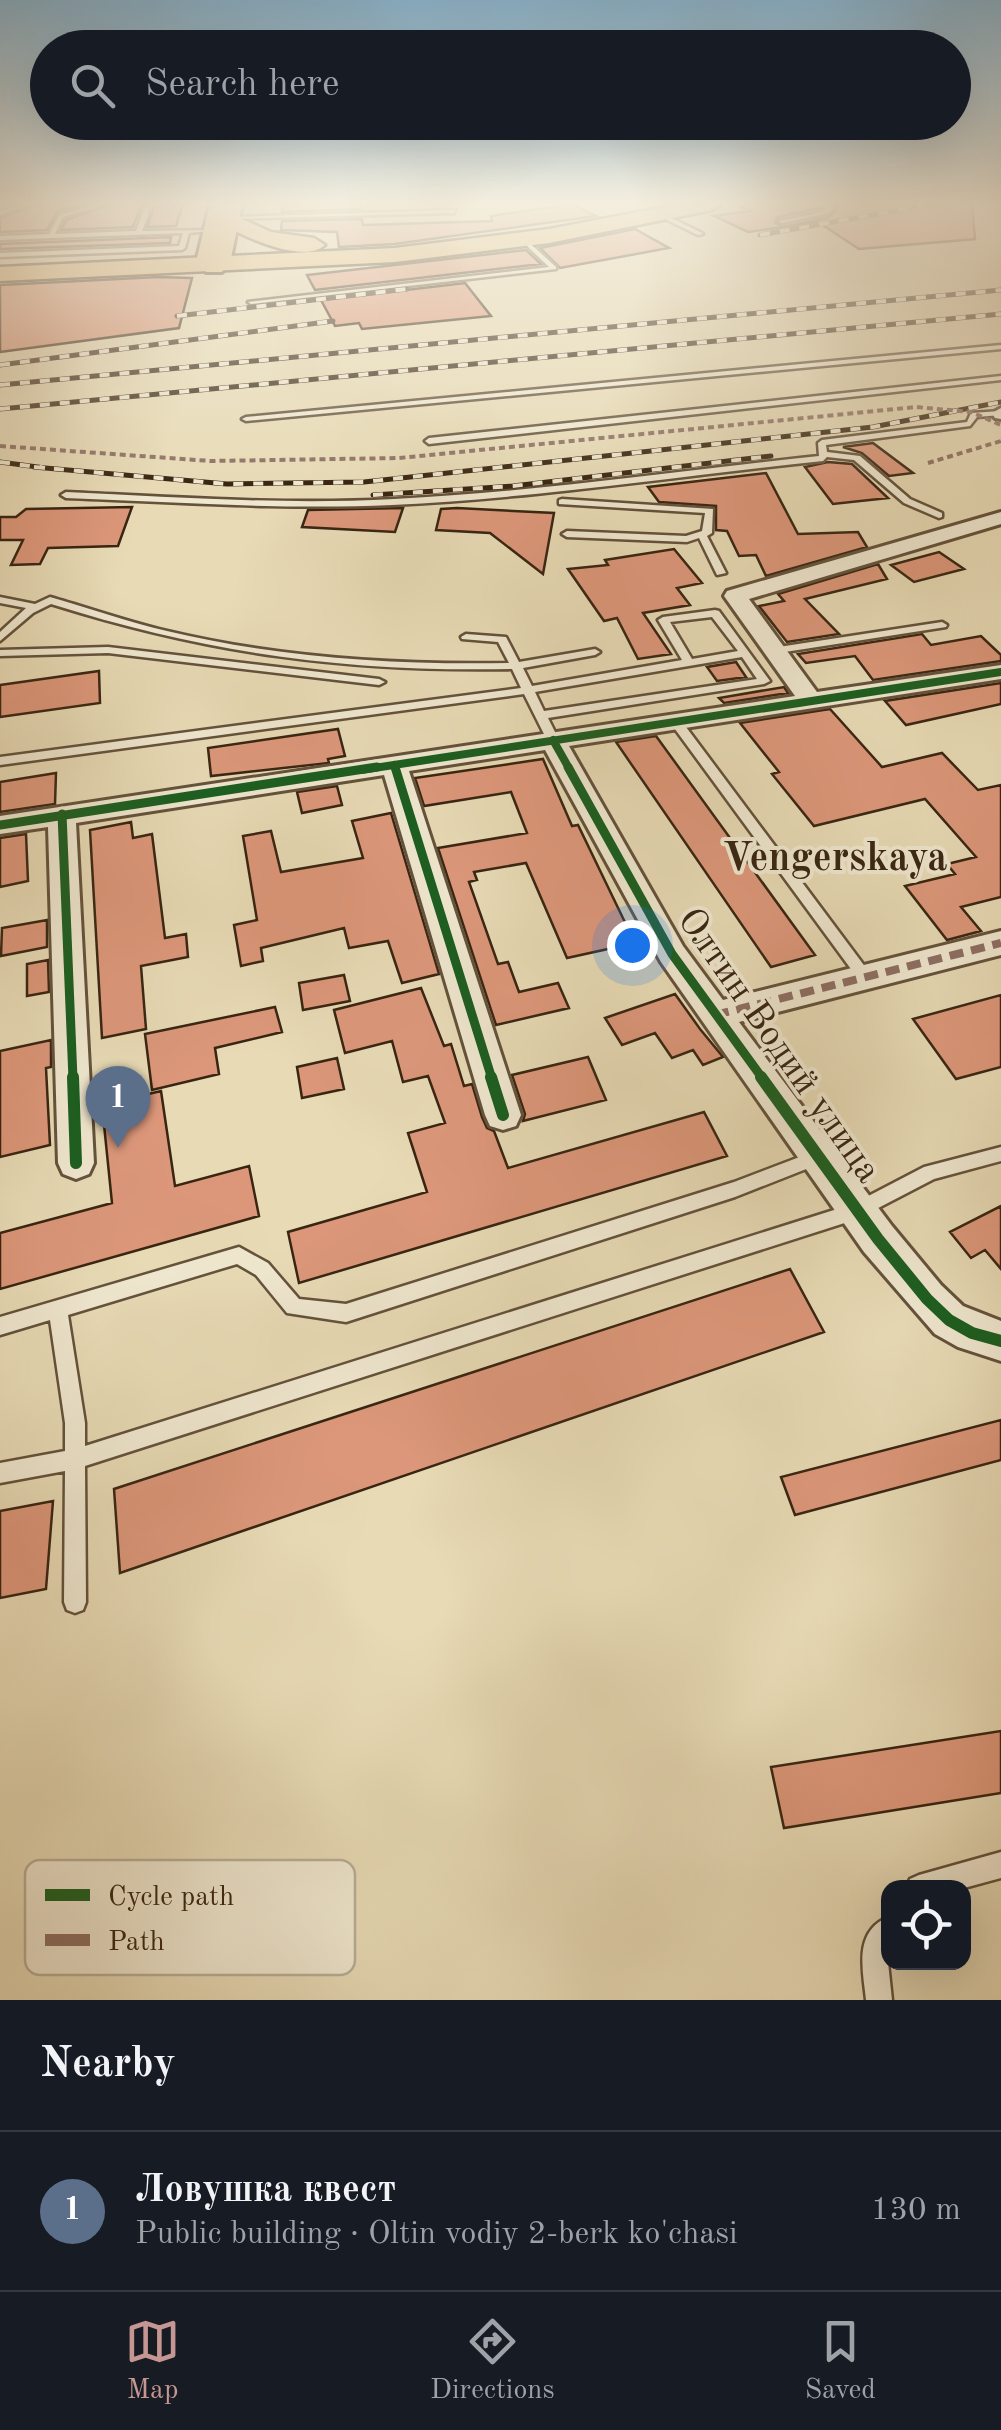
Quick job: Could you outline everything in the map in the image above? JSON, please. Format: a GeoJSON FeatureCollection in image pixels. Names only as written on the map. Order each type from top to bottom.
{"type":"FeatureCollection","features":[{"type":"Feature","properties":{"kind":"street"},"geometry":{"type":"LineString","coordinates":[[811,701],[735,596],[1001,518]]}},
{"type":"Feature","properties":{"kind":"street"},"geometry":{"type":"LineString","coordinates":[[0,825],[394,765],[547,728],[676,722],[1001,672]]}},
{"type":"Feature","properties":{"kind":"street","name":"Олтин Водий улица"},"geometry":{"type":"LineString","coordinates":[[547,728],[672,954],[857,1211],[910,1280],[949,1320],[972,1333],[1001,1341]]}},
{"type":"Feature","properties":{"kind":"street"},"geometry":{"type":"LineString","coordinates":[[394,765],[503,1115]]}},
{"type":"Feature","properties":{"kind":"street"},"geometry":{"type":"LineString","coordinates":[[62,814],[76,1162]]}},
{"type":"Feature","properties":{"kind":"street"},"geometry":{"type":"LineString","coordinates":[[715,1015],[1001,943]]}},
{"type":"Feature","properties":{"kind":"lane"},"geometry":{"type":"LineString","coordinates":[[251,302],[293,297]]}},
{"type":"Feature","properties":{"kind":"lane"},"geometry":{"type":"LineString","coordinates":[[246,419],[1001,346]]}},
{"type":"Feature","properties":{"kind":"lane"},"geometry":{"type":"LineString","coordinates":[[429,442],[1001,378]]}},
{"type":"Feature","properties":{"kind":"lane"},"geometry":{"type":"LineString","coordinates":[[66,495],[240,502],[391,502],[823,458],[822,444],[970,424],[974,415],[1000,413]]}},
{"type":"Feature","properties":{"kind":"lane"},"geometry":{"type":"LineString","coordinates":[[824,454],[857,458],[907,500],[939,515]]}},
{"type":"Feature","properties":{"kind":"lane"},"geometry":{"type":"LineString","coordinates":[[562,502],[710,511],[707,533],[687,539],[567,534]]}},
{"type":"Feature","properties":{"kind":"lane"},"geometry":{"type":"LineString","coordinates":[[702,534],[721,573]]}},
{"type":"Feature","properties":{"kind":"lane"},"geometry":{"type":"LineString","coordinates":[[0,600],[36,607]]}},
{"type":"Feature","properties":{"kind":"lane"},"geometry":{"type":"LineString","coordinates":[[0,638],[50,600],[190,643],[274,658],[463,668],[516,666],[594,652]]}},
{"type":"Feature","properties":{"kind":"lane"},"geometry":{"type":"LineString","coordinates":[[466,637],[502,639],[547,728],[764,680],[715,612],[663,620],[689,662]]}},
{"type":"Feature","properties":{"kind":"lane"},"geometry":{"type":"LineString","coordinates":[[0,613],[22,618]]}},
{"type":"Feature","properties":{"kind":"lane"},"geometry":{"type":"LineString","coordinates":[[772,651],[942,625]]}},
{"type":"Feature","properties":{"kind":"lane"},"geometry":{"type":"LineString","coordinates":[[0,652],[108,650],[379,682]]}},
{"type":"Feature","properties":{"kind":"lane"},"geometry":{"type":"LineString","coordinates":[[0,761],[528,690],[745,653]]}},
{"type":"Feature","properties":{"kind":"lane"},"geometry":{"type":"LineString","coordinates":[[676,722],[864,976]]}},
{"type":"Feature","properties":{"kind":"lane"},"geometry":{"type":"LineString","coordinates":[[0,1473],[75,1458],[857,1211],[930,1172],[1001,1154]]}},
{"type":"Feature","properties":{"kind":"lane"},"geometry":{"type":"LineString","coordinates":[[0,1326],[239,1256],[262,1268],[294,1308],[346,1313],[735,1188],[818,1157]]}},
{"type":"Feature","properties":{"kind":"lane"},"geometry":{"type":"LineString","coordinates":[[58,1309],[75,1423],[75,1602]]}},
{"type":"Feature","properties":{"kind":"lane"},"geometry":{"type":"LineString","coordinates":[[946,1880],[1001,1864]]}},
{"type":"Feature","properties":{"kind":"lane"},"geometry":{"type":"LineString","coordinates":[[879,2000],[874,1950],[881,1940]]}},
{"type":"Feature","properties":{"kind":"building"},"geometry":{"type":"Polygon","coordinates":[[[0,297],[187,297],[179,328],[0,352],[0,297]]]}},
{"type":"Feature","properties":{"kind":"building"},"geometry":{"type":"Polygon","coordinates":[[[476,297],[491,316],[362,329],[359,323],[335,326],[321,300],[476,297]]]}},
{"type":"Feature","properties":{"kind":"building"},"geometry":{"type":"Polygon","coordinates":[[[873,443],[913,473],[889,476],[862,453],[843,447],[873,443]]]}},
{"type":"Feature","properties":{"kind":"building"},"geometry":{"type":"Polygon","coordinates":[[[828,462],[852,464],[888,498],[833,504],[805,467],[828,462]]]}},
{"type":"Feature","properties":{"kind":"building"},"geometry":{"type":"Polygon","coordinates":[[[766,473],[798,534],[858,532],[867,547],[766,576],[756,555],[739,556],[727,531],[716,530],[716,506],[659,502],[648,487],[766,473]]]}},
{"type":"Feature","properties":{"kind":"building"},"geometry":{"type":"Polygon","coordinates":[[[132,507],[118,546],[48,548],[40,564],[11,565],[23,540],[0,540],[0,517],[16,517],[26,509],[132,507]]]}},
{"type":"Feature","properties":{"kind":"building"},"geometry":{"type":"Polygon","coordinates":[[[403,508],[395,532],[302,527],[308,510],[403,508]]]}},
{"type":"Feature","properties":{"kind":"building"},"geometry":{"type":"Polygon","coordinates":[[[441,509],[554,513],[543,574],[490,533],[436,530],[441,509]]]}},
{"type":"Feature","properties":{"kind":"building"},"geometry":{"type":"Polygon","coordinates":[[[674,549],[702,583],[677,588],[690,605],[643,613],[671,654],[638,659],[617,618],[604,621],[568,569],[608,565],[605,560],[674,549]]]}},
{"type":"Feature","properties":{"kind":"building"},"geometry":{"type":"Polygon","coordinates":[[[939,552],[964,569],[914,582],[891,565],[939,552]]]}},
{"type":"Feature","properties":{"kind":"building"},"geometry":{"type":"Polygon","coordinates":[[[878,564],[887,579],[805,599],[839,634],[787,642],[759,606],[784,601],[778,594],[878,564]]]}},
{"type":"Feature","properties":{"kind":"building"},"geometry":{"type":"Polygon","coordinates":[[[922,634],[931,645],[981,636],[1001,655],[1001,661],[873,680],[855,656],[806,663],[798,654],[922,634]]]}},
{"type":"Feature","properties":{"kind":"building"},"geometry":{"type":"Polygon","coordinates":[[[736,662],[746,677],[717,681],[707,667],[736,662]]]}},
{"type":"Feature","properties":{"kind":"building"},"geometry":{"type":"Polygon","coordinates":[[[99,671],[100,703],[0,717],[0,685],[99,671]]]}},
{"type":"Feature","properties":{"kind":"building"},"geometry":{"type":"Polygon","coordinates":[[[1001,683],[1001,704],[906,725],[885,701],[1001,683]]]}},
{"type":"Feature","properties":{"kind":"building"},"geometry":{"type":"Polygon","coordinates":[[[784,687],[788,693],[724,703],[719,698],[784,687]]]}},
{"type":"Feature","properties":{"kind":"building"},"geometry":{"type":"Polygon","coordinates":[[[830,709],[882,767],[942,753],[978,790],[1001,785],[1001,897],[961,907],[981,931],[947,940],[905,886],[955,874],[947,864],[976,857],[925,799],[814,826],[772,774],[779,772],[740,723],[830,709]]]}},
{"type":"Feature","properties":{"kind":"building"},"geometry":{"type":"Polygon","coordinates":[[[338,729],[345,756],[328,759],[329,763],[211,776],[208,748],[338,729]]]}},
{"type":"Feature","properties":{"kind":"building"},"geometry":{"type":"Polygon","coordinates":[[[656,736],[815,955],[771,967],[616,742],[656,736]]]}},
{"type":"Feature","properties":{"kind":"building"},"geometry":{"type":"Polygon","coordinates":[[[543,759],[572,826],[578,825],[635,943],[567,958],[526,863],[474,872],[477,880],[469,882],[498,964],[508,962],[519,992],[558,983],[569,1008],[496,1025],[438,848],[527,833],[511,792],[424,806],[415,778],[543,759]]]}},
{"type":"Feature","properties":{"kind":"building"},"geometry":{"type":"Polygon","coordinates":[[[56,773],[55,804],[0,812],[0,782],[56,773]]]}},
{"type":"Feature","properties":{"kind":"building"},"geometry":{"type":"Polygon","coordinates":[[[337,786],[342,805],[302,813],[297,792],[337,786]]]}},
{"type":"Feature","properties":{"kind":"building"},"geometry":{"type":"Polygon","coordinates":[[[391,813],[439,974],[402,983],[388,941],[349,948],[344,928],[261,948],[263,961],[241,966],[234,925],[257,920],[243,836],[271,831],[281,872],[363,858],[352,821],[391,813]]]}},
{"type":"Feature","properties":{"kind":"building"},"geometry":{"type":"Polygon","coordinates":[[[131,822],[133,838],[152,834],[165,938],[186,934],[188,957],[141,966],[146,1029],[102,1038],[90,830],[131,822]]]}},
{"type":"Feature","properties":{"kind":"building"},"geometry":{"type":"Polygon","coordinates":[[[26,834],[28,881],[0,887],[0,838],[26,834]]]}},
{"type":"Feature","properties":{"kind":"building"},"geometry":{"type":"Polygon","coordinates":[[[47,920],[47,947],[1,956],[2,928],[47,920]]]}},
{"type":"Feature","properties":{"kind":"building"},"geometry":{"type":"Polygon","coordinates":[[[48,960],[49,992],[27,996],[27,964],[48,960]]]}},
{"type":"Feature","properties":{"kind":"building"},"geometry":{"type":"Polygon","coordinates":[[[344,975],[350,1001],[303,1010],[299,983],[344,975]]]}},
{"type":"Feature","properties":{"kind":"building"},"geometry":{"type":"Polygon","coordinates":[[[421,988],[444,1046],[451,1044],[464,1086],[472,1084],[482,1117],[487,1128],[494,1131],[508,1168],[704,1112],[727,1156],[299,1283],[288,1232],[427,1192],[408,1133],[445,1123],[428,1076],[403,1082],[392,1041],[345,1053],[334,1010],[421,988]]]}},
{"type":"Feature","properties":{"kind":"building"},"geometry":{"type":"Polygon","coordinates":[[[675,994],[723,1057],[703,1065],[693,1050],[672,1058],[655,1033],[622,1045],[605,1018],[675,994]]]}},
{"type":"Feature","properties":{"kind":"building"},"geometry":{"type":"Polygon","coordinates":[[[1001,995],[1001,1067],[956,1079],[913,1019],[1001,995]]]}},
{"type":"Feature","properties":{"kind":"building"},"geometry":{"type":"Polygon","coordinates":[[[275,1007],[282,1032],[215,1048],[219,1074],[152,1090],[145,1034],[275,1007]]]}},
{"type":"Feature","properties":{"kind":"building"},"geometry":{"type":"Polygon","coordinates":[[[51,1040],[51,1067],[46,1068],[50,1145],[0,1157],[0,1051],[51,1040]]]}},
{"type":"Feature","properties":{"kind":"building"},"geometry":{"type":"Polygon","coordinates":[[[588,1057],[606,1100],[523,1121],[525,1114],[512,1075],[588,1057]]]}},
{"type":"Feature","properties":{"kind":"building"},"geometry":{"type":"Polygon","coordinates":[[[337,1058],[344,1089],[302,1098],[297,1067],[337,1058]]]}},
{"type":"Feature","properties":{"kind":"building"},"geometry":{"type":"Polygon","coordinates":[[[161,1091],[175,1186],[249,1166],[259,1216],[0,1289],[0,1233],[112,1203],[102,1105],[161,1091]]]}},
{"type":"Feature","properties":{"kind":"building"},"geometry":{"type":"Polygon","coordinates":[[[1001,1206],[1001,1269],[985,1250],[971,1258],[950,1232],[1001,1206]]]}},
{"type":"Feature","properties":{"kind":"building"},"geometry":{"type":"Polygon","coordinates":[[[790,1269],[824,1332],[120,1573],[114,1489],[790,1269]]]}},
{"type":"Feature","properties":{"kind":"building"},"geometry":{"type":"Polygon","coordinates":[[[1001,1420],[1001,1460],[795,1515],[781,1477],[1001,1420]]]}},
{"type":"Feature","properties":{"kind":"building"},"geometry":{"type":"Polygon","coordinates":[[[53,1501],[46,1589],[0,1598],[0,1511],[53,1501]]]}},
{"type":"Feature","properties":{"kind":"building"},"geometry":{"type":"Polygon","coordinates":[[[1001,1731],[1001,1793],[784,1828],[771,1767],[1001,1731]]]}},
{"type":"Feature","properties":{"kind":"railway"},"geometry":{"type":"LineString","coordinates":[[177,316],[336,297]]}},
{"type":"Feature","properties":{"kind":"railway"},"geometry":{"type":"LineString","coordinates":[[0,385],[924,297]]}},
{"type":"Feature","properties":{"kind":"railway"},"geometry":{"type":"LineString","coordinates":[[0,409],[1001,314]]}},
{"type":"Feature","properties":{"kind":"railway"},"geometry":{"type":"LineString","coordinates":[[0,365],[333,321]]}},
{"type":"Feature","properties":{"kind":"railway"},"geometry":{"type":"LineString","coordinates":[[44,468],[227,484],[364,482],[873,427],[1001,402]]}},
{"type":"Feature","properties":{"kind":"railway"},"geometry":{"type":"LineString","coordinates":[[373,495],[513,486],[771,456]]}},
{"type":"Feature","properties":{"kind":"railway"},"geometry":{"type":"LineString","coordinates":[[0,462],[44,468]]}},
{"type":"Feature","properties":{"kind":"railway"},"geometry":{"type":"LineString","coordinates":[[34,467],[44,468]]}},
{"type":"Feature","properties":{"kind":"marked path"},"geometry":{"type":"LineString","coordinates":[[0,446],[211,461],[399,458],[916,407],[971,412],[1001,425]]}},
{"type":"Feature","properties":{"kind":"marked path"},"geometry":{"type":"LineString","coordinates":[[928,463],[1001,441]]}},
{"type":"Feature","properties":{"kind":"marked path"},"geometry":{"type":"LineString","coordinates":[[715,1015],[1001,943]]}},
{"type":"Feature","properties":{"kind":"cycle path"},"geometry":{"type":"LineString","coordinates":[[0,825],[1001,672]]}},
{"type":"Feature","properties":{"kind":"cycle path"},"geometry":{"type":"LineString","coordinates":[[553,740],[672,954],[878,1239],[949,1320],[972,1333],[1001,1341]]}},
{"type":"Feature","properties":{"kind":"cycle path"},"geometry":{"type":"LineString","coordinates":[[394,765],[503,1115]]}},
{"type":"Feature","properties":{"kind":"cycle path"},"geometry":{"type":"LineString","coordinates":[[62,814],[76,1163]]}},
{"type":"Feature","properties":{"kind":"place","name":"Ловушка квест"},"geometry":{"type":"Point","coordinates":[118,1148]}},
{"type":"Feature","properties":{"kind":"district","name":"Vengerskaya"},"geometry":{"type":"Point","coordinates":[835,860]}}]}
